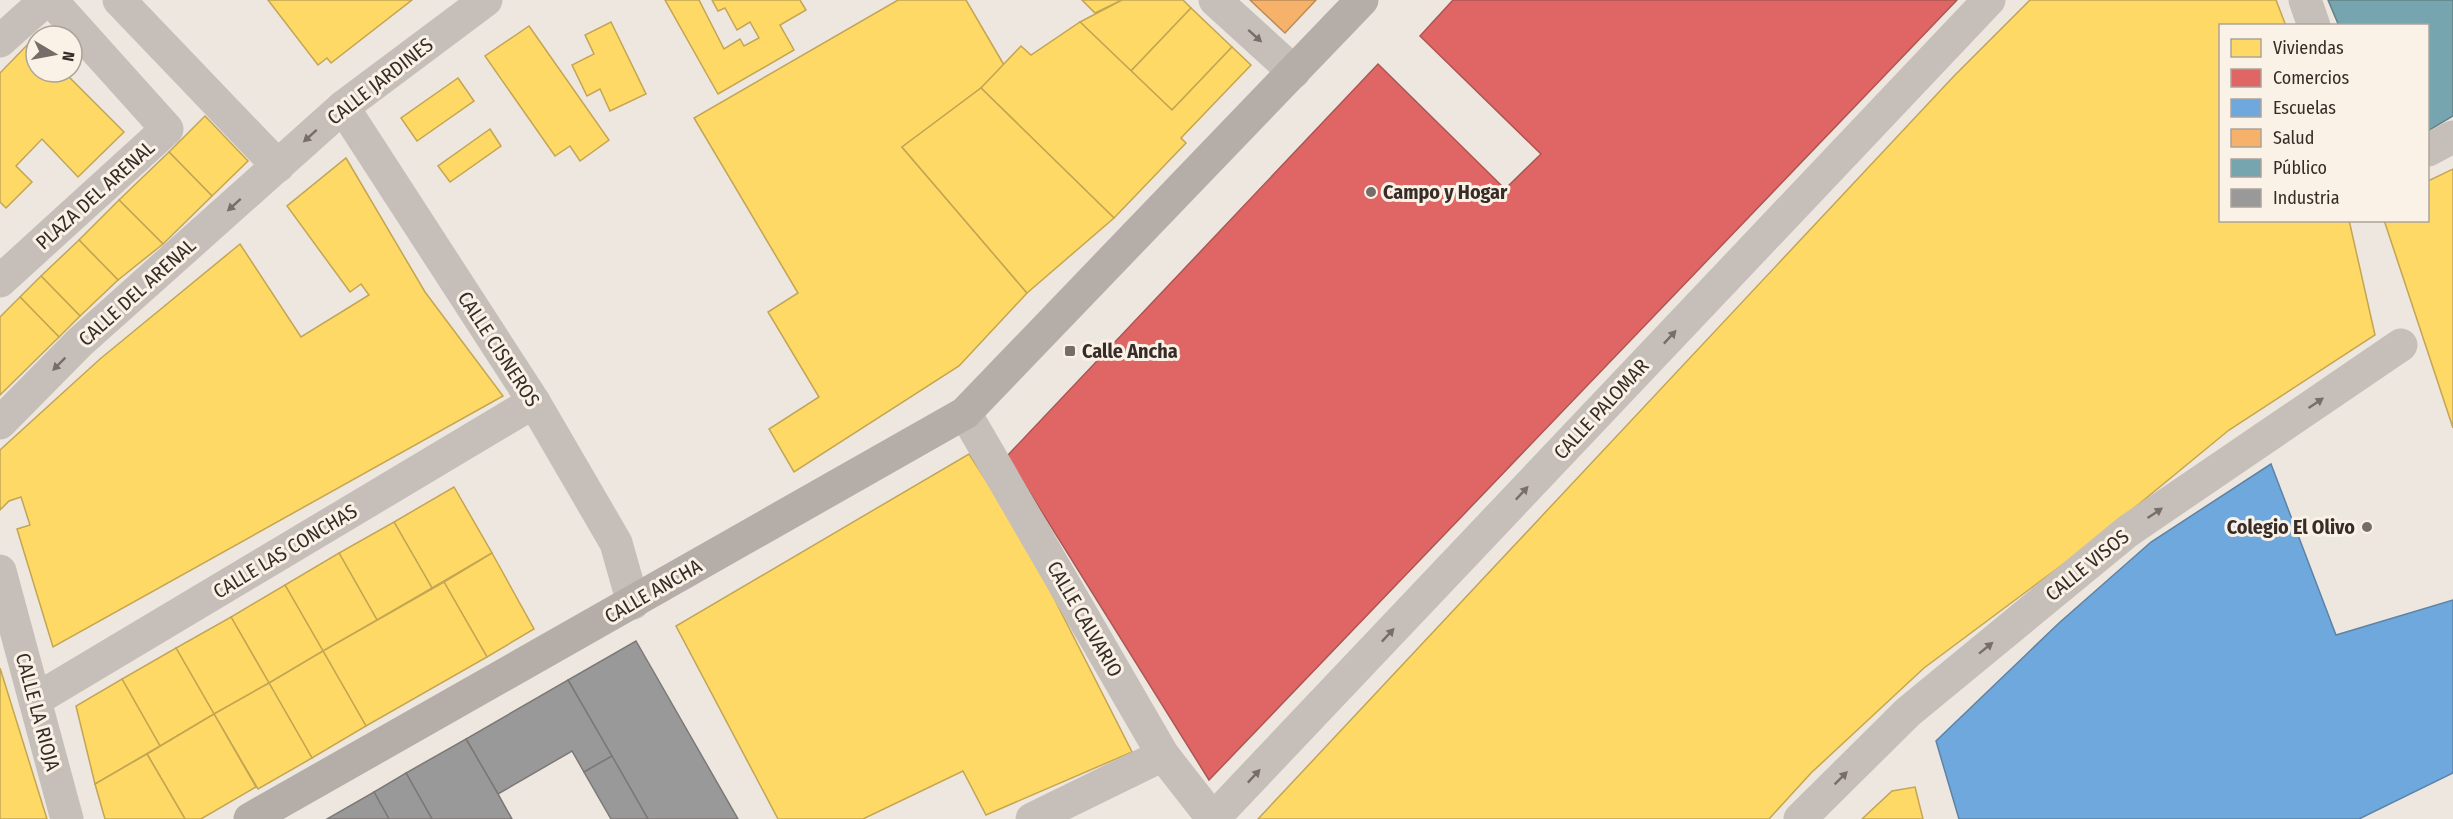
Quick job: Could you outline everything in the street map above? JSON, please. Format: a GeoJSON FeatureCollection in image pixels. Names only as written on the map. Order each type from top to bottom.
{"type":"FeatureCollection","features":[{"type":"Feature","properties":{"kind":"main road","name":"CALLE ANCHA"},"geometry":{"type":"LineString","coordinates":[[250,819],[965,413],[1362,0]]}},
{"type":"Feature","properties":{"kind":"street"},"geometry":{"type":"LineString","coordinates":[[0,41],[45,0]]}},
{"type":"Feature","properties":{"kind":"street","name":"PLAZA DEL ARENAL"},"geometry":{"type":"LineString","coordinates":[[0,281],[167,129],[51,0]]}},
{"type":"Feature","properties":{"kind":"street"},"geometry":{"type":"LineString","coordinates":[[119,0],[278,166]]}},
{"type":"Feature","properties":{"kind":"street","name":"CALLE JARDINES"},"geometry":{"type":"LineString","coordinates":[[278,166],[343,107],[486,0]]}},
{"type":"Feature","properties":{"kind":"street"},"geometry":{"type":"LineString","coordinates":[[1215,0],[1294,72]]}},
{"type":"Feature","properties":{"kind":"street","name":"CALLE PALOMAR"},"geometry":{"type":"LineString","coordinates":[[1213,819],[1989,0]]}},
{"type":"Feature","properties":{"kind":"street"},"geometry":{"type":"LineString","coordinates":[[2305,0],[2313,24]]}},
{"type":"Feature","properties":{"kind":"street","name":"CALLE CISNEROS"},"geometry":{"type":"LineString","coordinates":[[343,107],[534,402],[616,543],[633,603]]}},
{"type":"Feature","properties":{"kind":"street"},"geometry":{"type":"LineString","coordinates":[[2429,149],[2453,137]]}},
{"type":"Feature","properties":{"kind":"street","name":"CALLE DEL ARENAL"},"geometry":{"type":"LineString","coordinates":[[0,423],[80,342],[278,166]]}},
{"type":"Feature","properties":{"kind":"street","name":"CALLE VISOS"},"geometry":{"type":"LineString","coordinates":[[1800,819],[1908,712],[2128,531],[2401,345]]}},
{"type":"Feature","properties":{"kind":"street","name":"CALLE LAS CONCHAS"},"geometry":{"type":"LineString","coordinates":[[35,700],[534,402]]}},
{"type":"Feature","properties":{"kind":"street","name":"CALLE CALVARIO"},"geometry":{"type":"LineString","coordinates":[[965,413],[1163,755],[1213,819]]}},
{"type":"Feature","properties":{"kind":"street","name":"CALLE LA RIOJA"},"geometry":{"type":"LineString","coordinates":[[0,571],[67,819]]}},
{"type":"Feature","properties":{"kind":"street"},"geometry":{"type":"LineString","coordinates":[[1032,819],[1163,755]]}},
{"type":"Feature","properties":{"kind":"building: Viviendas"},"geometry":{"type":"Polygon","coordinates":[[[268,0],[412,0],[331,63],[327,58],[318,65],[268,0]]]}},
{"type":"Feature","properties":{"kind":"building: Viviendas"},"geometry":{"type":"Polygon","coordinates":[[[665,0],[699,0],[724,49],[740,39],[744,46],[759,38],[750,22],[737,30],[725,8],[718,11],[712,0],[800,0],[806,10],[780,25],[794,50],[718,94],[665,0]]]}},
{"type":"Feature","properties":{"kind":"building: Viviendas"},"geometry":{"type":"Polygon","coordinates":[[[898,0],[966,0],[1004,65],[981,88],[902,147],[1027,293],[959,366],[794,472],[769,429],[819,397],[768,312],[798,293],[694,118],[898,0]]]}},
{"type":"Feature","properties":{"kind":"building: Viviendas"},"geometry":{"type":"Polygon","coordinates":[[[1082,0],[1122,0],[1095,13],[1082,0]]]}},
{"type":"Feature","properties":{"kind":"building: Viviendas"},"geometry":{"type":"Polygon","coordinates":[[[1122,0],[1183,0],[1191,8],[1131,71],[1080,22],[1122,0]]]}},
{"type":"Feature","properties":{"kind":"building: Viviendas"},"geometry":{"type":"Polygon","coordinates":[[[2030,0],[2276,0],[2285,24],[2219,24],[2219,222],[2349,222],[2375,335],[2229,430],[2094,541],[1924,668],[1811,773],[1769,819],[1258,819],[1954,76],[2030,0]]]}},
{"type":"Feature","properties":{"kind":"building: Viviendas"},"geometry":{"type":"Polygon","coordinates":[[[1191,8],[1232,47],[1172,110],[1131,71],[1191,8]]]}},
{"type":"Feature","properties":{"kind":"building: Viviendas"},"geometry":{"type":"Polygon","coordinates":[[[611,22],[646,94],[610,111],[600,89],[587,96],[572,65],[594,54],[585,35],[611,22]]]}},
{"type":"Feature","properties":{"kind":"building: Viviendas"},"geometry":{"type":"Polygon","coordinates":[[[1080,22],[1172,110],[1232,47],[1251,65],[1181,138],[1186,143],[1114,218],[981,88],[1021,46],[1031,55],[1080,22]]]}},
{"type":"Feature","properties":{"kind":"building: Viviendas"},"geometry":{"type":"Polygon","coordinates":[[[529,26],[609,140],[580,161],[570,146],[555,156],[485,56],[529,26]]]}},
{"type":"Feature","properties":{"kind":"building: Viviendas"},"geometry":{"type":"Polygon","coordinates":[[[24,48],[24,84],[76,84],[124,132],[78,177],[42,139],[16,166],[32,182],[6,208],[0,202],[0,73],[24,48]]]}},
{"type":"Feature","properties":{"kind":"building: Viviendas"},"geometry":{"type":"Polygon","coordinates":[[[458,78],[474,101],[417,141],[401,118],[458,78]]]}},
{"type":"Feature","properties":{"kind":"building: Viviendas"},"geometry":{"type":"Polygon","coordinates":[[[981,88],[1114,218],[1027,293],[902,147],[981,88]]]}},
{"type":"Feature","properties":{"kind":"building: Viviendas"},"geometry":{"type":"Polygon","coordinates":[[[205,116],[248,161],[212,196],[169,152],[205,116]]]}},
{"type":"Feature","properties":{"kind":"building: Viviendas"},"geometry":{"type":"Polygon","coordinates":[[[490,129],[501,146],[450,182],[438,166],[490,129]]]}},
{"type":"Feature","properties":{"kind":"building: Viviendas"},"geometry":{"type":"Polygon","coordinates":[[[169,152],[212,196],[163,244],[119,200],[169,152]]]}},
{"type":"Feature","properties":{"kind":"building: Viviendas"},"geometry":{"type":"Polygon","coordinates":[[[346,158],[425,292],[503,396],[53,647],[17,529],[30,525],[21,497],[9,501],[0,510],[0,450],[100,359],[240,244],[301,337],[369,295],[361,284],[350,292],[287,206],[346,158]]]}},
{"type":"Feature","properties":{"kind":"building: Viviendas"},"geometry":{"type":"Polygon","coordinates":[[[2453,169],[2453,428],[2385,222],[2429,222],[2429,181],[2453,169]]]}},
{"type":"Feature","properties":{"kind":"building: Viviendas"},"geometry":{"type":"Polygon","coordinates":[[[119,200],[163,244],[118,280],[79,240],[119,200]]]}},
{"type":"Feature","properties":{"kind":"building: Viviendas"},"geometry":{"type":"Polygon","coordinates":[[[79,240],[118,280],[80,316],[41,276],[79,240]]]}},
{"type":"Feature","properties":{"kind":"building: Viviendas"},"geometry":{"type":"Polygon","coordinates":[[[41,276],[80,316],[59,337],[20,297],[41,276]]]}},
{"type":"Feature","properties":{"kind":"building: Viviendas"},"geometry":{"type":"Polygon","coordinates":[[[20,297],[59,337],[0,395],[0,317],[20,297]]]}},
{"type":"Feature","properties":{"kind":"building: Viviendas"},"geometry":{"type":"Polygon","coordinates":[[[969,454],[1025,541],[1132,752],[986,815],[963,771],[863,819],[778,819],[676,626],[969,454]]]}},
{"type":"Feature","properties":{"kind":"building: Viviendas"},"geometry":{"type":"Polygon","coordinates":[[[454,487],[492,553],[432,588],[394,522],[454,487]]]}},
{"type":"Feature","properties":{"kind":"building: Viviendas"},"geometry":{"type":"Polygon","coordinates":[[[394,522],[432,588],[377,620],[339,553],[394,522]]]}},
{"type":"Feature","properties":{"kind":"building: Viviendas"},"geometry":{"type":"Polygon","coordinates":[[[339,553],[377,620],[323,651],[285,585],[339,553]]]}},
{"type":"Feature","properties":{"kind":"building: Viviendas"},"geometry":{"type":"Polygon","coordinates":[[[492,553],[534,629],[487,657],[444,582],[492,553]]]}},
{"type":"Feature","properties":{"kind":"building: Viviendas"},"geometry":{"type":"Polygon","coordinates":[[[444,582],[487,657],[366,726],[323,651],[444,582]]]}},
{"type":"Feature","properties":{"kind":"building: Viviendas"},"geometry":{"type":"Polygon","coordinates":[[[285,585],[323,651],[269,683],[231,617],[285,585]]]}},
{"type":"Feature","properties":{"kind":"building: Viviendas"},"geometry":{"type":"Polygon","coordinates":[[[231,617],[269,683],[214,714],[176,648],[231,617]]]}},
{"type":"Feature","properties":{"kind":"building: Viviendas"},"geometry":{"type":"Polygon","coordinates":[[[176,648],[214,714],[160,746],[122,679],[176,648]]]}},
{"type":"Feature","properties":{"kind":"building: Viviendas"},"geometry":{"type":"Polygon","coordinates":[[[323,651],[366,726],[312,758],[269,683],[323,651]]]}},
{"type":"Feature","properties":{"kind":"building: Viviendas"},"geometry":{"type":"Polygon","coordinates":[[[0,668],[47,819],[0,819],[0,668]]]}},
{"type":"Feature","properties":{"kind":"building: Viviendas"},"geometry":{"type":"Polygon","coordinates":[[[122,679],[160,746],[95,784],[76,706],[122,679]]]}},
{"type":"Feature","properties":{"kind":"building: Viviendas"},"geometry":{"type":"Polygon","coordinates":[[[269,683],[312,758],[258,789],[214,714],[269,683]]]}},
{"type":"Feature","properties":{"kind":"building: Viviendas"},"geometry":{"type":"Polygon","coordinates":[[[214,714],[256,787],[201,819],[185,819],[147,754],[214,714]]]}},
{"type":"Feature","properties":{"kind":"building: Viviendas"},"geometry":{"type":"Polygon","coordinates":[[[147,754],[185,819],[105,819],[95,784],[147,754]]]}},
{"type":"Feature","properties":{"kind":"building: Viviendas"},"geometry":{"type":"Polygon","coordinates":[[[1915,787],[1923,819],[1862,819],[1892,791],[1915,787]]]}},
{"type":"Feature","properties":{"kind":"building: Comercios"},"geometry":{"type":"Polygon","coordinates":[[[1453,0],[1957,0],[1209,780],[1007,456],[1378,64],[1505,189],[1541,154],[1420,36],[1453,0]]]}},
{"type":"Feature","properties":{"kind":"building: Escuelas"},"geometry":{"type":"Polygon","coordinates":[[[2271,464],[2336,635],[2453,600],[2453,773],[2359,819],[1959,819],[1936,741],[2059,623],[2151,542],[2271,464]]]}},
{"type":"Feature","properties":{"kind":"building: Salud"},"geometry":{"type":"Polygon","coordinates":[[[1250,0],[1316,0],[1285,33],[1250,0]]]}},
{"type":"Feature","properties":{"kind":"building: Público"},"geometry":{"type":"Polygon","coordinates":[[[2328,0],[2453,0],[2453,116],[2429,130],[2429,24],[2338,24],[2328,0]]]}},
{"type":"Feature","properties":{"kind":"building: Industria"},"geometry":{"type":"Polygon","coordinates":[[[636,641],[738,819],[648,819],[568,680],[636,641]]]}},
{"type":"Feature","properties":{"kind":"building: Industria"},"geometry":{"type":"Polygon","coordinates":[[[568,680],[612,756],[584,772],[572,751],[498,794],[466,739],[568,680]]]}},
{"type":"Feature","properties":{"kind":"building: Industria"},"geometry":{"type":"Polygon","coordinates":[[[466,739],[512,819],[432,819],[406,773],[466,739]]]}},
{"type":"Feature","properties":{"kind":"building: Industria"},"geometry":{"type":"Polygon","coordinates":[[[612,756],[648,819],[611,819],[584,772],[612,756]]]}},
{"type":"Feature","properties":{"kind":"building: Industria"},"geometry":{"type":"Polygon","coordinates":[[[406,773],[432,819],[389,819],[374,792],[406,773]]]}},
{"type":"Feature","properties":{"kind":"building: Industria"},"geometry":{"type":"Polygon","coordinates":[[[374,792],[389,819],[327,819],[374,792]]]}},
{"type":"Feature","properties":{"kind":"place","name":"Campo y Hogar"},"geometry":{"type":"Point","coordinates":[1371,192]}},
{"type":"Feature","properties":{"kind":"place","name":"Calle Ancha"},"geometry":{"type":"Point","coordinates":[1070,351]}},
{"type":"Feature","properties":{"kind":"place","name":"Colegio El Olivo"},"geometry":{"type":"Point","coordinates":[2367,527]}}]}
